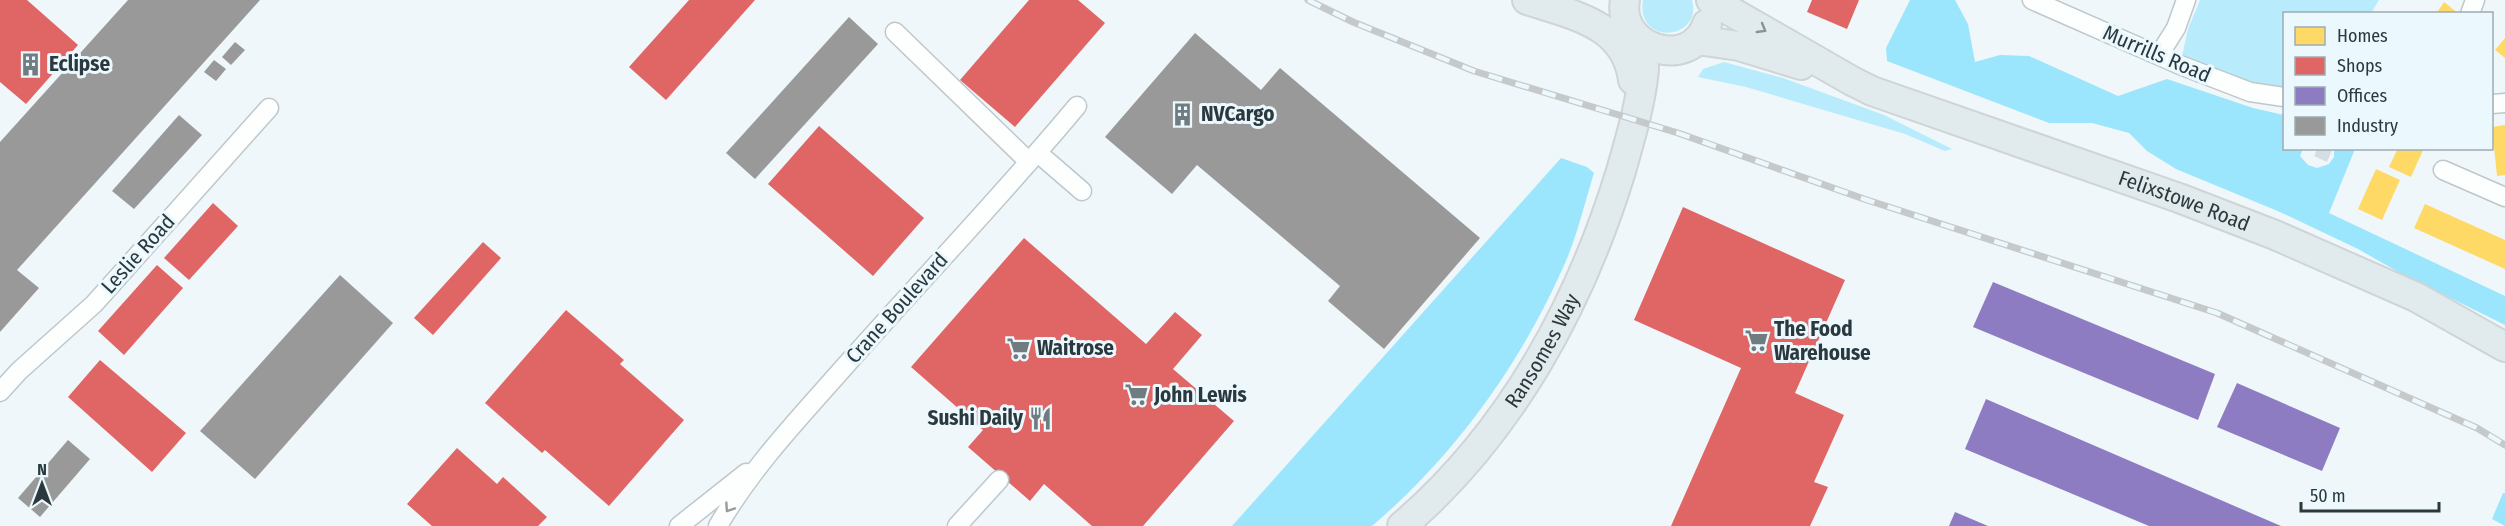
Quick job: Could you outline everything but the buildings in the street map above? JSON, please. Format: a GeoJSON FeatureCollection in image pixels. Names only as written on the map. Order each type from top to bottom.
{"type":"FeatureCollection","features":[{"type":"Feature","properties":{"kind":"main road"},"geometry":{"type":"LineString","coordinates":[[1527,0],[1579,16],[1604,30],[1621,45],[1631,64],[1637,106]]}},
{"type":"Feature","properties":{"kind":"main road"},"geometry":{"type":"LineString","coordinates":[[1586,0],[1625,9],[1631,31],[1641,42]]}},
{"type":"Feature","properties":{"kind":"main road","name":"Ransomes Way"},"geometry":{"type":"LineString","coordinates":[[1630,142],[1656,85],[1706,28],[1710,14],[1710,0]]}},
{"type":"Feature","properties":{"kind":"main road","name":"Felixstowe Road"},"geometry":{"type":"LineString","coordinates":[[1710,0],[1852,81]]}},
{"type":"Feature","properties":{"kind":"main road","name":"Ransomes Way"},"geometry":{"type":"LineString","coordinates":[[1402,526],[1429,503],[1472,456],[1530,376],[1576,289],[1610,206],[1630,142],[1644,68],[1641,42]]}},
{"type":"Feature","properties":{"kind":"main road","name":"Felixstowe Road"},"geometry":{"type":"LineString","coordinates":[[1641,42],[1665,51],[1678,50],[1693,42],[1739,46],[1852,81],[2276,235],[2416,297],[2505,346]]}},
{"type":"Feature","properties":{"kind":"street","name":"Murrills Road"},"geometry":{"type":"LineString","coordinates":[[2032,0],[2250,92],[2283,97]]}},
{"type":"Feature","properties":{"kind":"street"},"geometry":{"type":"LineString","coordinates":[[2159,55],[2176,28],[2186,0]]}},
{"type":"Feature","properties":{"kind":"street"},"geometry":{"type":"LineString","coordinates":[[895,32],[1033,157],[1082,191]]}},
{"type":"Feature","properties":{"kind":"street","name":"Crane Boulevard"},"geometry":{"type":"LineString","coordinates":[[718,526],[728,508],[767,457],[1077,106]]}},
{"type":"Feature","properties":{"kind":"street","name":"Leslie Road"},"geometry":{"type":"LineString","coordinates":[[0,392],[19,371],[94,304],[269,108]]}},
{"type":"Feature","properties":{"kind":"street"},"geometry":{"type":"LineString","coordinates":[[2443,170],[2505,197]]}},
{"type":"Feature","properties":{"kind":"street","name":"Crane Boulevard"},"geometry":{"type":"LineString","coordinates":[[680,526],[767,457]]}},
{"type":"Feature","properties":{"kind":"street"},"geometry":{"type":"LineString","coordinates":[[957,526],[999,480]]}},
{"type":"Feature","properties":{"kind":"shaded area"},"geometry":{"type":"Polygon","coordinates":[[[1643,0],[1692,0],[1693,14],[1688,24],[1679,30],[1669,33],[1658,31],[1649,25],[1643,15],[1643,0]]]}},
{"type":"Feature","properties":{"kind":"shaded area"},"geometry":{"type":"Polygon","coordinates":[[[1910,0],[1955,0],[1968,24],[1975,62],[2000,55],[2029,56],[2118,96],[2167,79],[2253,108],[2283,115],[2283,150],[2303,150],[2300,156],[2308,165],[2317,168],[2329,164],[2334,157],[2334,150],[2355,150],[2329,213],[2505,296],[2505,325],[2402,274],[2358,249],[2280,212],[2176,169],[2147,151],[2129,133],[2092,123],[2049,123],[1887,61],[1886,48],[1910,0]]]}},
{"type":"Feature","properties":{"kind":"shaded area"},"geometry":{"type":"Polygon","coordinates":[[[2200,0],[2379,0],[2372,12],[2283,12],[2283,97],[2180,65],[2188,29],[2200,0]]]}},
{"type":"Feature","properties":{"kind":"shaded area"},"geometry":{"type":"Polygon","coordinates":[[[1724,62],[1783,78],[1884,115],[1952,149],[1945,151],[1905,134],[1746,87],[1698,77],[1703,69],[1724,62]]]}},
{"type":"Feature","properties":{"kind":"shaded area"},"geometry":{"type":"Polygon","coordinates":[[[1561,158],[1587,167],[1594,173],[1566,260],[1544,308],[1503,377],[1456,441],[1430,471],[1372,526],[1232,526],[1561,158]]]}},
{"type":"Feature","properties":{"kind":"shaded area"},"geometry":{"type":"Polygon","coordinates":[[[2505,493],[2505,526],[2492,519],[2505,493]]]}},
{"type":"Feature","properties":{"kind":"railway"},"geometry":{"type":"LineString","coordinates":[[1308,0],[1353,22],[1474,71],[1678,133],[1864,199],[2217,313],[2477,428],[2505,445]]}},
{"type":"Feature","properties":{"kind":"place","name":"Eclipse"},"geometry":{"type":"Point","coordinates":[31,64]}},
{"type":"Feature","properties":{"kind":"place","name":"NVCargo"},"geometry":{"type":"Point","coordinates":[1183,114]}},
{"type":"Feature","properties":{"kind":"place","name":"The Food Warehouse"},"geometry":{"type":"Point","coordinates":[1756,341]}},
{"type":"Feature","properties":{"kind":"place","name":"Waitrose"},"geometry":{"type":"Point","coordinates":[1019,348]}},
{"type":"Feature","properties":{"kind":"place","name":"John Lewis"},"geometry":{"type":"Point","coordinates":[1136,395]}},
{"type":"Feature","properties":{"kind":"place","name":"Sushi Daily"},"geometry":{"type":"Point","coordinates":[1041,418]}}]}
